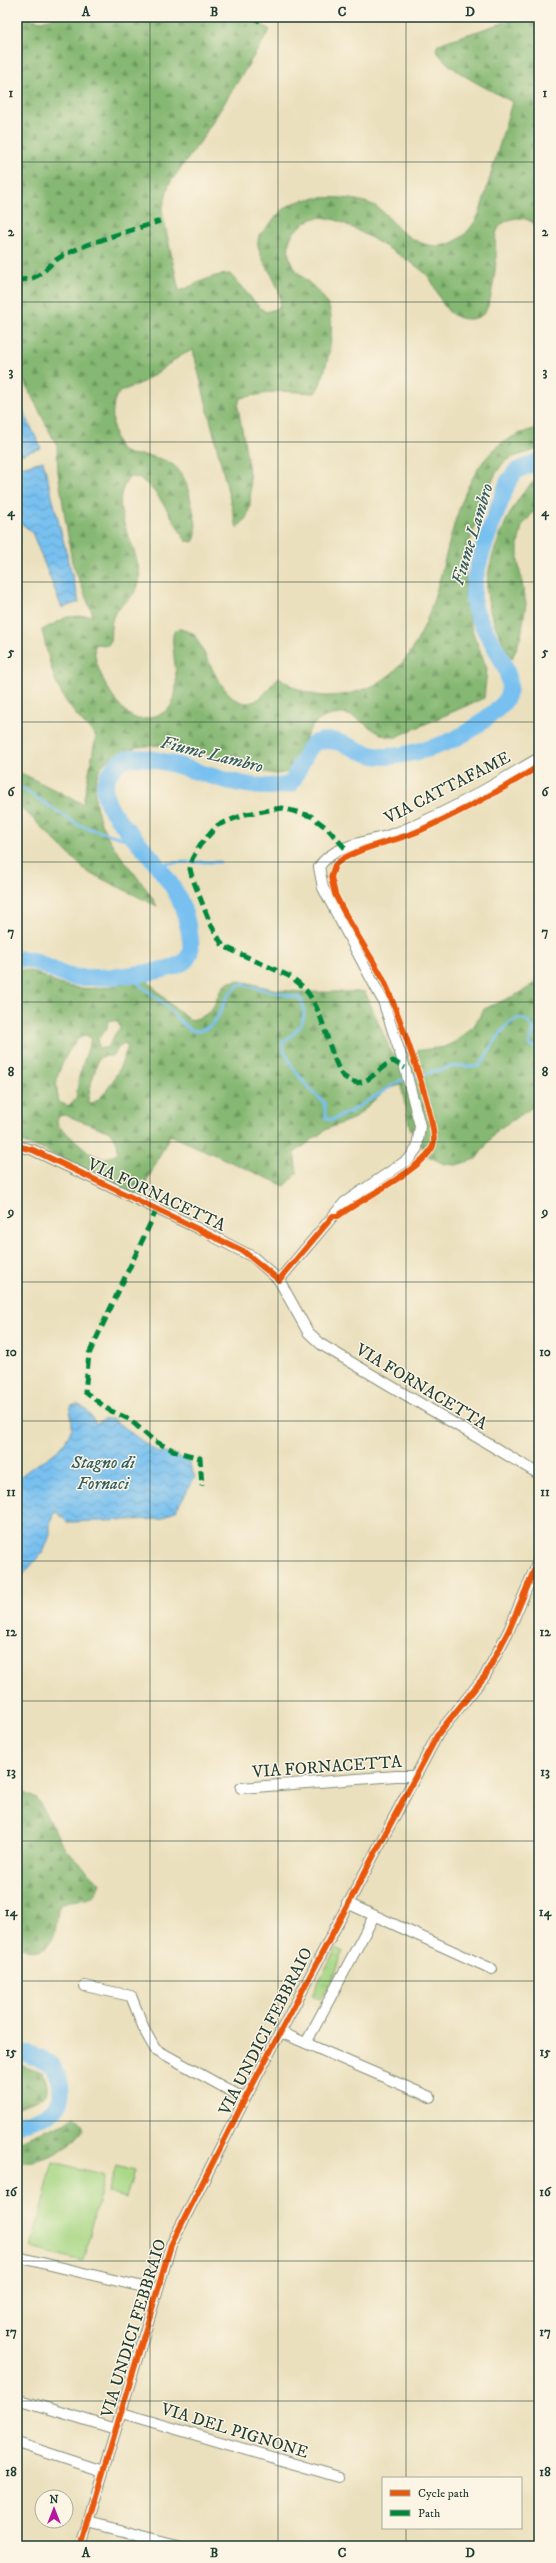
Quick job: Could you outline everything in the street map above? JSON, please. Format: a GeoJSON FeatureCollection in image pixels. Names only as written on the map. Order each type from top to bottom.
{"type":"FeatureCollection","features":[{"type":"Feature","properties":{"kind":"street","name":"VIA CATTAFAME"},"geometry":{"type":"LineString","coordinates":[[278,1280],[344,1203],[402,1165],[414,1154],[420,1137],[420,1126],[406,1070],[383,1001],[323,888],[319,867],[323,860],[338,851],[388,835],[429,818],[539,758]]}},
{"type":"Feature","properties":{"kind":"street","name":"VIA FORNACETTA"},"geometry":{"type":"LineString","coordinates":[[17,1146],[33,1150],[253,1257],[278,1280],[308,1332],[322,1345],[539,1474]]}},
{"type":"Feature","properties":{"kind":"street","name":"VIA UNDICI FEBBRAIO"},"geometry":{"type":"LineString","coordinates":[[82,2546],[103,2471],[122,2413],[156,2290],[171,2245],[280,2032],[438,1734],[485,1676],[509,1630],[539,1558]]}},
{"type":"Feature","properties":{"kind":"street","name":"VIA FORNACETTA"},"geometry":{"type":"LineString","coordinates":[[241,1788],[396,1776],[415,1776]]}},
{"type":"Feature","properties":{"kind":"street"},"geometry":{"type":"LineString","coordinates":[[348,1903],[492,1970]]}},
{"type":"Feature","properties":{"kind":"street"},"geometry":{"type":"LineString","coordinates":[[306,2043],[374,1916]]}},
{"type":"Feature","properties":{"kind":"street"},"geometry":{"type":"LineString","coordinates":[[85,1986],[131,1996],[144,2031],[155,2049],[245,2099]]}},
{"type":"Feature","properties":{"kind":"street"},"geometry":{"type":"LineString","coordinates":[[280,2032],[430,2097]]}},
{"type":"Feature","properties":{"kind":"street"},"geometry":{"type":"LineString","coordinates":[[17,2257],[156,2290]]}},
{"type":"Feature","properties":{"kind":"street"},"geometry":{"type":"LineString","coordinates":[[17,2399],[116,2429]]}},
{"type":"Feature","properties":{"kind":"street","name":"VIA DEL PIGNONE"},"geometry":{"type":"LineString","coordinates":[[122,2413],[339,2477]]}},
{"type":"Feature","properties":{"kind":"street"},"geometry":{"type":"LineString","coordinates":[[17,2443],[103,2471]]}},
{"type":"Feature","properties":{"kind":"street"},"geometry":{"type":"LineString","coordinates":[[88,2522],[182,2546]]}},
{"type":"Feature","properties":{"kind":"green space"},"geometry":{"type":"Polygon","coordinates":[[[17,17],[29,17],[30,19],[41,21],[57,17],[251,17],[270,30],[200,142],[169,184],[162,211],[179,291],[216,276],[230,274],[260,308],[266,312],[279,308],[280,299],[278,289],[260,252],[258,244],[259,237],[282,211],[298,201],[320,198],[343,198],[365,202],[381,210],[402,232],[414,240],[425,244],[437,246],[447,244],[457,240],[466,233],[480,212],[512,102],[470,79],[450,65],[436,49],[438,45],[444,42],[521,17],[539,17],[539,229],[530,221],[519,218],[512,219],[498,228],[492,293],[485,312],[482,315],[465,319],[452,314],[444,306],[431,280],[422,271],[387,247],[341,222],[334,219],[315,218],[305,222],[293,233],[290,239],[290,260],[301,275],[322,296],[331,313],[331,337],[327,363],[315,393],[279,391],[240,398],[238,407],[248,461],[250,503],[244,521],[237,528],[193,350],[178,357],[145,381],[118,394],[115,399],[113,406],[113,423],[116,440],[119,447],[128,453],[166,461],[180,471],[187,487],[196,526],[196,535],[193,542],[186,541],[169,512],[154,491],[146,483],[138,478],[130,477],[123,488],[120,499],[121,511],[137,560],[139,572],[138,587],[114,615],[111,625],[110,642],[108,645],[95,644],[95,652],[101,674],[113,697],[128,714],[140,719],[160,714],[167,710],[172,704],[176,687],[173,635],[175,630],[180,629],[193,633],[210,666],[226,690],[234,698],[244,703],[259,699],[279,677],[305,692],[322,696],[331,696],[352,693],[391,674],[416,643],[433,602],[457,514],[474,475],[500,445],[539,428],[539,449],[513,457],[504,462],[496,473],[485,495],[466,554],[465,599],[472,630],[487,669],[484,698],[396,737],[388,737],[381,734],[355,717],[348,715],[340,714],[326,717],[316,723],[309,731],[294,766],[287,772],[275,774],[193,750],[172,747],[152,746],[132,749],[112,757],[105,762],[100,769],[95,784],[99,817],[110,841],[157,906],[86,871],[17,803],[17,771],[83,804],[96,736],[73,711],[59,688],[50,663],[42,630],[67,617],[93,615],[72,562],[58,472],[57,446],[17,367],[17,17]]]}},
{"type":"Feature","properties":{"kind":"green space"},"geometry":{"type":"Polygon","coordinates":[[[539,478],[539,505],[522,526],[518,544],[518,561],[526,604],[521,636],[512,659],[492,618],[487,591],[488,579],[502,529],[520,498],[529,486],[539,478]]]}},
{"type":"Feature","properties":{"kind":"green space"},"geometry":{"type":"Polygon","coordinates":[[[21,970],[32,971],[59,984],[80,988],[102,988],[144,978],[173,1007],[191,1020],[201,1017],[208,1012],[213,1007],[225,985],[234,981],[288,991],[365,992],[392,1054],[444,1047],[455,1042],[474,1026],[484,1009],[520,993],[539,981],[539,1103],[497,1130],[476,1159],[456,1165],[444,1164],[428,1156],[410,1128],[401,1085],[386,1089],[355,1118],[327,1129],[294,1153],[297,1173],[285,1186],[170,1135],[139,1197],[42,1149],[17,1141],[17,972],[21,970]],[[108,1020],[107,1028],[98,1039],[99,1048],[106,1048],[110,1043],[120,1028],[118,1021],[108,1020]],[[86,1035],[81,1036],[68,1052],[57,1078],[59,1102],[68,1106],[76,1099],[79,1077],[91,1039],[86,1035]],[[123,1043],[112,1056],[100,1057],[98,1060],[90,1089],[88,1104],[95,1102],[108,1089],[123,1061],[128,1045],[123,1043]],[[65,1115],[59,1116],[57,1121],[58,1126],[90,1153],[103,1159],[115,1155],[118,1152],[117,1142],[110,1132],[65,1115]]]}},
{"type":"Feature","properties":{"kind":"green space"},"geometry":{"type":"Polygon","coordinates":[[[17,1790],[37,1799],[65,1849],[100,1883],[93,1896],[83,1900],[65,1902],[59,1905],[53,1939],[44,1948],[34,1951],[26,1950],[17,1943],[17,1790]]]}},
{"type":"Feature","properties":{"kind":"green space"},"geometry":{"type":"Polygon","coordinates":[[[336,1948],[343,1952],[334,1977],[320,1999],[312,1995],[336,1948]]]}},
{"type":"Feature","properties":{"kind":"green space"},"geometry":{"type":"Polygon","coordinates":[[[17,2063],[42,2072],[47,2087],[46,2093],[43,2097],[17,2107],[17,2063]]]}},
{"type":"Feature","properties":{"kind":"green space"},"geometry":{"type":"Polygon","coordinates":[[[75,2116],[83,2125],[83,2130],[70,2144],[45,2158],[17,2163],[17,2142],[65,2123],[75,2116]]]}},
{"type":"Feature","properties":{"kind":"green space"},"geometry":{"type":"Polygon","coordinates":[[[53,2162],[105,2175],[83,2261],[31,2248],[53,2162]]]}},
{"type":"Feature","properties":{"kind":"green space"},"geometry":{"type":"Polygon","coordinates":[[[116,2166],[134,2171],[126,2198],[108,2193],[116,2166]]]}},
{"type":"Feature","properties":{"kind":"water"},"geometry":{"type":"Polygon","coordinates":[[[17,398],[41,448],[17,456],[17,398]]]}},
{"type":"Feature","properties":{"kind":"water"},"geometry":{"type":"Polygon","coordinates":[[[43,461],[79,602],[62,608],[32,532],[17,520],[17,468],[43,461]]]}},
{"type":"Feature","properties":{"kind":"water","name":"Stagno di Fornaci"},"geometry":{"type":"Polygon","coordinates":[[[77,1404],[86,1409],[96,1424],[104,1419],[112,1419],[157,1452],[175,1455],[189,1462],[195,1477],[176,1510],[161,1519],[67,1522],[56,1511],[50,1523],[50,1535],[44,1550],[23,1575],[17,1578],[17,1480],[60,1448],[66,1440],[72,1427],[71,1406],[77,1404]]]}},
{"type":"Feature","properties":{"kind":"waterway","name":"Fiume Lambro"},"geometry":{"type":"LineString","coordinates":[[17,960],[23,959],[36,962],[68,976],[92,978],[148,973],[165,969],[178,965],[186,960],[190,954],[190,935],[185,914],[178,896],[156,864],[118,820],[107,802],[105,783],[113,769],[123,760],[131,758],[151,759],[233,782],[248,785],[277,786],[291,784],[308,750],[314,743],[323,741],[339,742],[368,754],[377,756],[403,755],[428,749],[452,740],[475,727],[501,706],[505,702],[509,689],[508,677],[504,664],[477,615],[473,593],[475,578],[479,561],[508,482],[516,471],[539,461]]}},
{"type":"Feature","properties":{"kind":"waterway"},"geometry":{"type":"LineString","coordinates":[[17,785],[78,825],[139,843]]}},
{"type":"Feature","properties":{"kind":"waterway"},"geometry":{"type":"LineString","coordinates":[[155,864],[188,862]]}},
{"type":"Feature","properties":{"kind":"waterway"},"geometry":{"type":"LineString","coordinates":[[192,862],[220,862]]}},
{"type":"Feature","properties":{"kind":"waterway"},"geometry":{"type":"LineString","coordinates":[[126,974],[162,1002],[191,1030],[199,1031],[209,1027],[216,1020],[228,995],[240,984],[300,998],[304,1012],[301,1024],[298,1029],[282,1043],[289,1061],[298,1076],[310,1090],[324,1102],[326,1118],[331,1120],[350,1112],[401,1080],[454,1066],[479,1066],[503,1030],[511,1022],[518,1019],[526,1020],[534,1029],[529,1045],[539,1048]]}},
{"type":"Feature","properties":{"kind":"waterway","name":"Fiume Lambro"},"geometry":{"type":"LineString","coordinates":[[17,2051],[42,2059],[49,2063],[57,2072],[61,2092],[58,2105],[54,2110],[41,2118],[17,2125]]}},
{"type":"Feature","properties":{"kind":"marked path"},"geometry":{"type":"LineString","coordinates":[[253,17],[260,21]]}},
{"type":"Feature","properties":{"kind":"marked path"},"geometry":{"type":"LineString","coordinates":[[17,280],[33,278],[39,275],[57,259],[75,250],[160,221]]}},
{"type":"Feature","properties":{"kind":"marked path"},"geometry":{"type":"LineString","coordinates":[[345,848],[327,828],[311,816],[282,808],[246,814],[218,825],[200,845],[192,859],[190,869],[210,923],[223,946],[289,976],[301,985],[310,996],[317,1008],[331,1049],[342,1075],[357,1082],[369,1078],[393,1061],[405,1068]]}},
{"type":"Feature","properties":{"kind":"marked path"},"geometry":{"type":"LineString","coordinates":[[157,1209],[89,1354],[85,1392],[109,1410],[129,1419],[154,1441],[177,1452],[200,1458],[202,1486]]}},
{"type":"Feature","properties":{"kind":"cycle path"},"geometry":{"type":"LineString","coordinates":[[17,1146],[33,1150],[243,1251],[279,1280],[333,1216],[338,1216],[417,1165],[427,1155],[433,1146],[434,1134],[430,1115],[405,1034],[381,975],[351,925],[335,894],[331,877],[335,865],[352,854],[411,834],[467,808],[539,766]]}},
{"type":"Feature","properties":{"kind":"cycle path"},"geometry":{"type":"LineString","coordinates":[[81,2546],[171,2245],[245,2099],[438,1734],[485,1676],[509,1630],[539,1559]]}}]}
